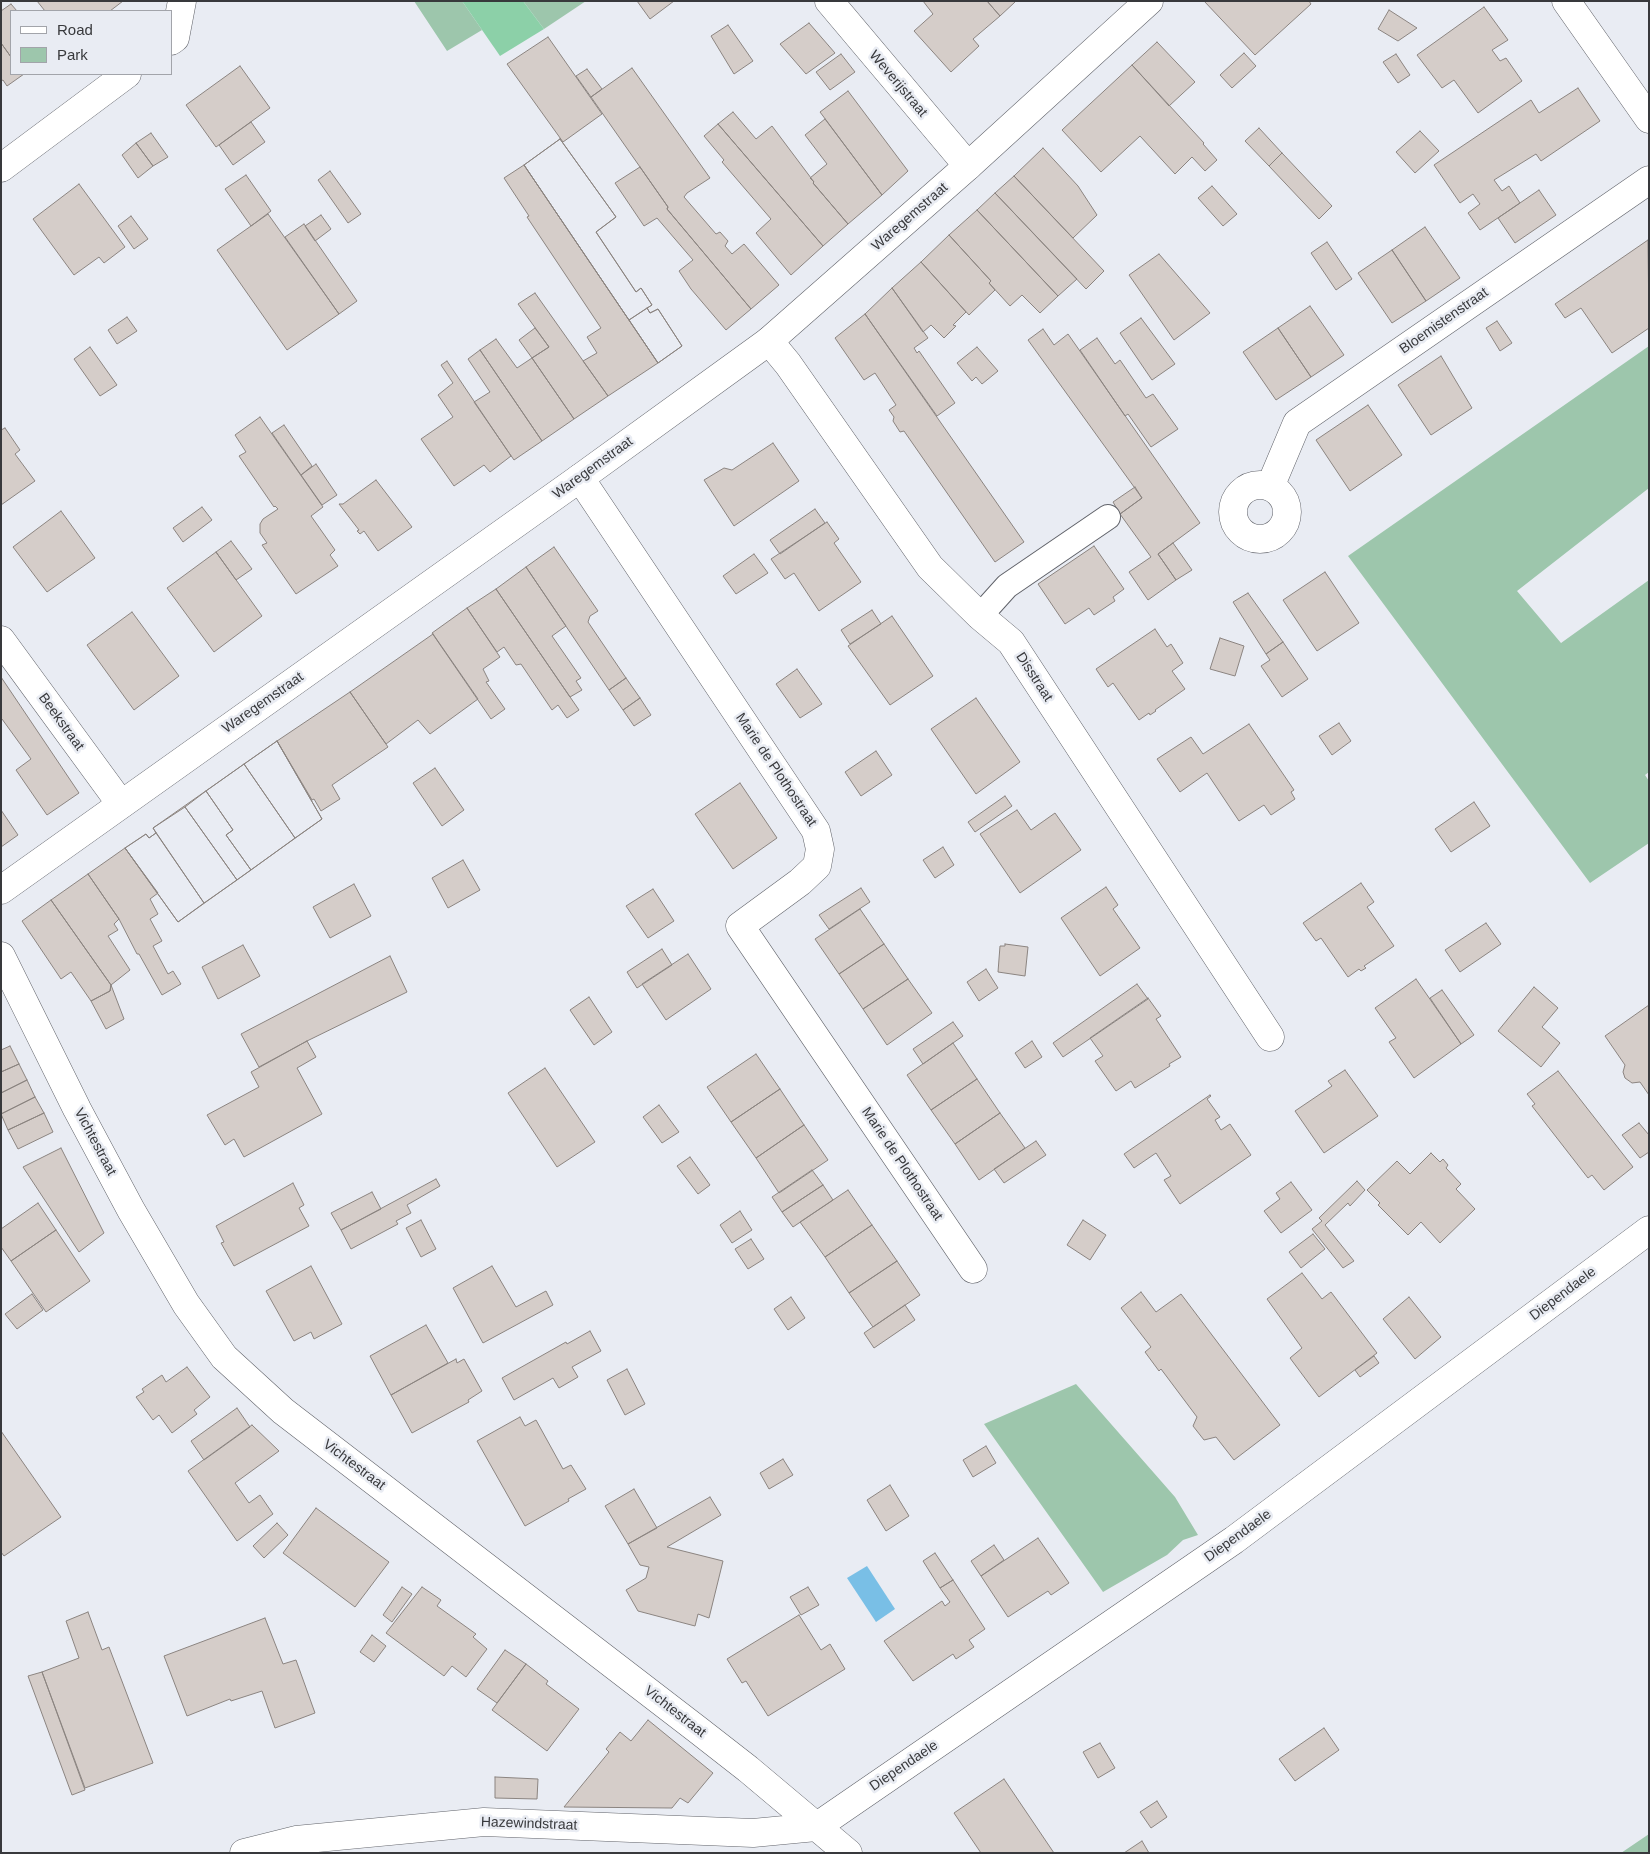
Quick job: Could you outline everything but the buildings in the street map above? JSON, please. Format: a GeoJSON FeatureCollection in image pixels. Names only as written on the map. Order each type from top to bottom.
{"type":"FeatureCollection","features":[{"type":"Feature","properties":{"kind":"street"},"geometry":{"type":"LineString","coordinates":[[172,40],[175,38],[182,1]]}},
{"type":"Feature","properties":{"kind":"street","name":"Weverijstraat"},"geometry":{"type":"LineString","coordinates":[[829,1],[968,166]]}},
{"type":"Feature","properties":{"kind":"street","name":"Waregemstraat"},"geometry":{"type":"LineString","coordinates":[[1,890],[580,478],[768,340],[968,166],[1148,1]]}},
{"type":"Feature","properties":{"kind":"street"},"geometry":{"type":"LineString","coordinates":[[1566,1],[1649,119]]}},
{"type":"Feature","properties":{"kind":"street"},"geometry":{"type":"LineString","coordinates":[[1,168],[127,75]]}},
{"type":"Feature","properties":{"kind":"street","name":"Bloemistenstraat"},"geometry":{"type":"LineString","coordinates":[[1270,487],[1297,423],[1649,180]]}},
{"type":"Feature","properties":{"kind":"street","name":"Disstraat"},"geometry":{"type":"LineString","coordinates":[[768,340],[788,364],[930,567],[980,616],[1011,642],[1270,1037]]}},
{"type":"Feature","properties":{"kind":"street","name":"Marie de Plothostraat"},"geometry":{"type":"LineString","coordinates":[[580,478],[816,831],[820,849],[817,866],[800,882],[740,926],[973,1269]]}},
{"type":"Feature","properties":{"kind":"street","name":"Beekstraat"},"geometry":{"type":"LineString","coordinates":[[1,640],[121,804]]}},
{"type":"Feature","properties":{"kind":"street","name":"Vichtestraat"},"geometry":{"type":"LineString","coordinates":[[1,956],[77,1109],[131,1210],[186,1304],[224,1357],[283,1411],[705,1735],[848,1853]]}},
{"type":"Feature","properties":{"kind":"street","name":"Diependaele"},"geometry":{"type":"LineString","coordinates":[[816,1827],[1234,1540],[1649,1230]]}},
{"type":"Feature","properties":{"kind":"street","name":"Hazewindstraat"},"geometry":{"type":"LineString","coordinates":[[244,1853],[296,1840],[484,1822],[753,1833],[816,1827]]}},
{"type":"Feature","properties":{"kind":"lane"},"geometry":{"type":"LineString","coordinates":[[980,616],[1007,586],[1108,517]]}},
{"type":"Feature","properties":{"kind":"green space"},"geometry":{"type":"Polygon","coordinates":[[[414,1],[462,1],[482,30],[447,51],[414,1]]]}},
{"type":"Feature","properties":{"kind":"green space"},"geometry":{"type":"Polygon","coordinates":[[[462,1],[523,1],[544,29],[500,56],[462,1]]]}},
{"type":"Feature","properties":{"kind":"green space"},"geometry":{"type":"Polygon","coordinates":[[[523,1],[586,1],[544,29],[523,1]]]}},
{"type":"Feature","properties":{"kind":"green space"},"geometry":{"type":"Polygon","coordinates":[[[1649,346],[1649,488],[1517,591],[1561,643],[1649,580],[1649,772],[1645,775],[1649,781],[1649,843],[1590,883],[1348,556],[1649,346]]]}},
{"type":"Feature","properties":{"kind":"green space"},"geometry":{"type":"Polygon","coordinates":[[[1076,1384],[1175,1497],[1198,1535],[1183,1540],[1167,1555],[1103,1592],[984,1424],[1076,1384]]]}},
{"type":"Feature","properties":{"kind":"green space"},"geometry":{"type":"Polygon","coordinates":[[[1649,1834],[1649,1853],[1621,1853],[1649,1834]]]}},
{"type":"Feature","properties":{"kind":"water"},"geometry":{"type":"Polygon","coordinates":[[[867,1566],[895,1609],[876,1622],[847,1578],[867,1566]]]}}]}
